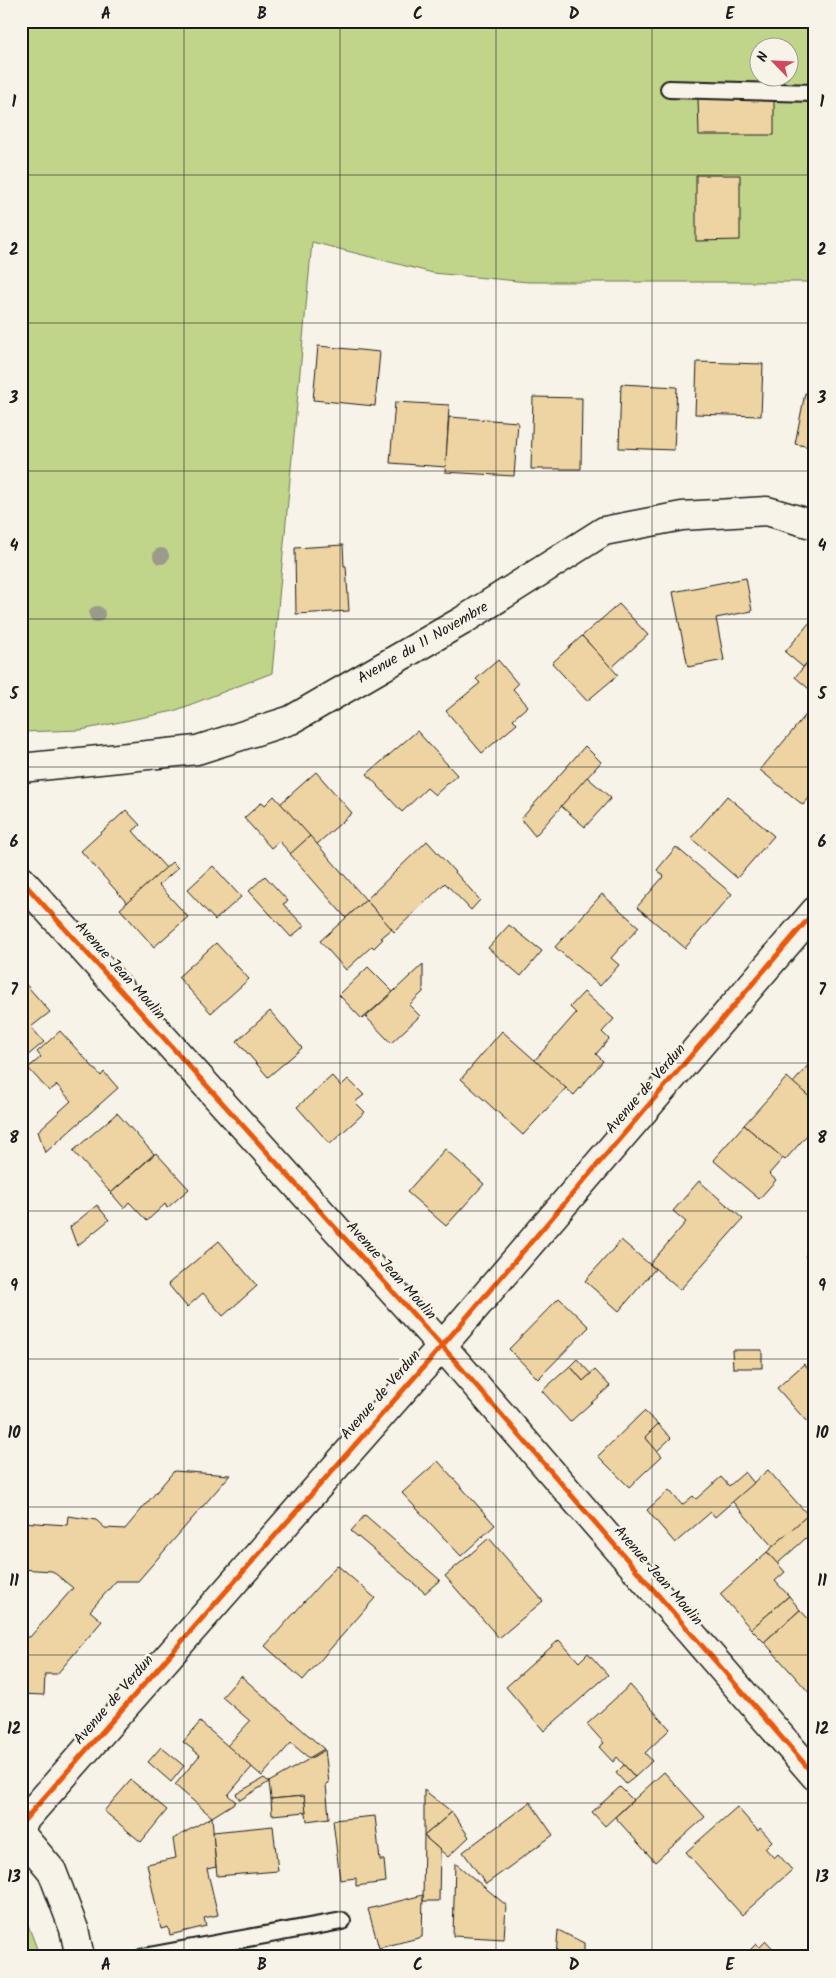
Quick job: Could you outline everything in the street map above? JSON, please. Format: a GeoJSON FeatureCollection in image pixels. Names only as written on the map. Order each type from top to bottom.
{"type":"FeatureCollection","features":[{"type":"Feature","properties":{"kind":"street","name":"Avenue du 11 Novembre"},"geometry":{"type":"LineString","coordinates":[[21,768],[197,750],[291,720],[462,621],[604,531],[682,516],[767,511],[815,525]]}},
{"type":"Feature","properties":{"kind":"street","name":"Avenue Jean Moulin"},"geometry":{"type":"LineString","coordinates":[[21,880],[442,1346],[815,1776]]}},
{"type":"Feature","properties":{"kind":"street","name":"Avenue de Verdun"},"geometry":{"type":"LineString","coordinates":[[21,1824],[442,1346],[815,911]]}},
{"type":"Feature","properties":{"kind":"street"},"geometry":{"type":"LineString","coordinates":[[21,1834],[52,1871],[74,1929],[80,1957]]}},
{"type":"Feature","properties":{"kind":"lane"},"geometry":{"type":"LineString","coordinates":[[669,89],[815,93]]}},
{"type":"Feature","properties":{"kind":"lane"},"geometry":{"type":"LineString","coordinates":[[143,1957],[342,1921]]}},
{"type":"Feature","properties":{"kind":"green space"},"geometry":{"type":"Polygon","coordinates":[[[21,21],[815,21],[815,282],[528,282],[433,273],[312,242],[272,673],[174,711],[81,730],[21,732],[21,21]]]}},
{"type":"Feature","properties":{"kind":"green space"},"geometry":{"type":"Polygon","coordinates":[[[21,1906],[40,1957],[21,1957],[21,1906]]]}},
{"type":"Feature","properties":{"kind":"building"},"geometry":{"type":"Polygon","coordinates":[[[698,96],[774,96],[774,135],[699,135],[698,96]]]}},
{"type":"Feature","properties":{"kind":"building"},"geometry":{"type":"Polygon","coordinates":[[[696,175],[740,175],[740,240],[696,241],[696,175]]]}},
{"type":"Feature","properties":{"kind":"building"},"geometry":{"type":"Polygon","coordinates":[[[318,346],[380,352],[375,406],[313,400],[318,346]]]}},
{"type":"Feature","properties":{"kind":"building"},"geometry":{"type":"Polygon","coordinates":[[[697,362],[763,364],[761,416],[695,414],[697,362]]]}},
{"type":"Feature","properties":{"kind":"building"},"geometry":{"type":"Polygon","coordinates":[[[621,384],[677,387],[674,450],[619,448],[621,384]]]}},
{"type":"Feature","properties":{"kind":"building"},"geometry":{"type":"Polygon","coordinates":[[[805,393],[815,395],[815,448],[795,444],[805,393]]]}},
{"type":"Feature","properties":{"kind":"building"},"geometry":{"type":"Polygon","coordinates":[[[533,397],[582,398],[581,469],[531,469],[533,397]]]}},
{"type":"Feature","properties":{"kind":"building"},"geometry":{"type":"Polygon","coordinates":[[[395,402],[449,405],[446,467],[390,463],[395,402]]]}},
{"type":"Feature","properties":{"kind":"building"},"geometry":{"type":"Polygon","coordinates":[[[449,417],[518,422],[514,476],[445,472],[449,417]]]}},
{"type":"Feature","properties":{"kind":"building"},"geometry":{"type":"Polygon","coordinates":[[[343,545],[349,611],[296,614],[295,548],[343,545]]]}},
{"type":"Feature","properties":{"kind":"building"},"geometry":{"type":"Polygon","coordinates":[[[746,578],[752,611],[716,618],[724,660],[688,667],[673,592],[746,578]]]}},
{"type":"Feature","properties":{"kind":"building"},"geometry":{"type":"Polygon","coordinates":[[[619,604],[648,635],[611,668],[582,636],[619,604]]]}},
{"type":"Feature","properties":{"kind":"building"},"geometry":{"type":"Polygon","coordinates":[[[815,616],[815,654],[803,667],[785,652],[815,616]]]}},
{"type":"Feature","properties":{"kind":"building"},"geometry":{"type":"Polygon","coordinates":[[[582,636],[618,675],[587,701],[552,663],[582,636]]]}},
{"type":"Feature","properties":{"kind":"building"},"geometry":{"type":"Polygon","coordinates":[[[815,654],[815,694],[795,677],[815,654]]]}},
{"type":"Feature","properties":{"kind":"building"},"geometry":{"type":"Polygon","coordinates":[[[498,660],[518,684],[513,689],[528,706],[513,719],[517,724],[482,753],[446,711],[480,683],[476,679],[498,660]]]}},
{"type":"Feature","properties":{"kind":"building"},"geometry":{"type":"Polygon","coordinates":[[[809,711],[815,716],[815,791],[803,805],[760,770],[809,711]]]}},
{"type":"Feature","properties":{"kind":"building"},"geometry":{"type":"Polygon","coordinates":[[[417,731],[457,775],[435,795],[427,788],[402,812],[367,774],[417,731]]]}},
{"type":"Feature","properties":{"kind":"building"},"geometry":{"type":"Polygon","coordinates":[[[585,746],[601,762],[535,836],[521,819],[585,746]]]}},
{"type":"Feature","properties":{"kind":"building"},"geometry":{"type":"Polygon","coordinates":[[[316,772],[352,813],[316,845],[280,804],[316,772]]]}},
{"type":"Feature","properties":{"kind":"building"},"geometry":{"type":"Polygon","coordinates":[[[587,777],[611,798],[585,827],[561,806],[587,777]]]}},
{"type":"Feature","properties":{"kind":"building"},"geometry":{"type":"Polygon","coordinates":[[[274,796],[310,836],[291,854],[279,841],[271,848],[244,818],[262,802],[265,805],[274,796]]]}},
{"type":"Feature","properties":{"kind":"building"},"geometry":{"type":"Polygon","coordinates":[[[727,796],[774,836],[737,878],[691,838],[727,796]]]}},
{"type":"Feature","properties":{"kind":"building"},"geometry":{"type":"Polygon","coordinates":[[[126,810],[140,825],[133,831],[166,868],[127,903],[81,851],[126,810]]]}},
{"type":"Feature","properties":{"kind":"building"},"geometry":{"type":"Polygon","coordinates":[[[310,836],[366,900],[346,918],[290,854],[310,836]]]}},
{"type":"Feature","properties":{"kind":"building"},"geometry":{"type":"Polygon","coordinates":[[[427,841],[480,900],[471,910],[445,883],[394,932],[366,900],[427,841]]]}},
{"type":"Feature","properties":{"kind":"building"},"geometry":{"type":"Polygon","coordinates":[[[676,847],[732,894],[685,948],[637,907],[664,876],[657,870],[676,847]]]}},
{"type":"Feature","properties":{"kind":"building"},"geometry":{"type":"Polygon","coordinates":[[[172,862],[178,868],[159,885],[188,917],[154,947],[120,909],[172,862]]]}},
{"type":"Feature","properties":{"kind":"building"},"geometry":{"type":"Polygon","coordinates":[[[213,866],[241,897],[215,920],[187,890],[213,866]]]}},
{"type":"Feature","properties":{"kind":"building"},"geometry":{"type":"Polygon","coordinates":[[[265,876],[288,901],[283,904],[304,926],[291,937],[249,891],[265,876]]]}},
{"type":"Feature","properties":{"kind":"building"},"geometry":{"type":"Polygon","coordinates":[[[602,894],[639,927],[611,958],[619,965],[600,986],[555,947],[602,894]]]}},
{"type":"Feature","properties":{"kind":"building"},"geometry":{"type":"Polygon","coordinates":[[[366,900],[392,929],[381,938],[383,939],[374,948],[372,946],[346,970],[320,941],[366,900]]]}},
{"type":"Feature","properties":{"kind":"building"},"geometry":{"type":"Polygon","coordinates":[[[509,925],[542,951],[521,976],[488,948],[509,925]]]}},
{"type":"Feature","properties":{"kind":"building"},"geometry":{"type":"Polygon","coordinates":[[[216,943],[249,979],[211,1013],[178,977],[216,943]]]}},
{"type":"Feature","properties":{"kind":"building"},"geometry":{"type":"Polygon","coordinates":[[[423,964],[423,992],[409,1005],[420,1016],[391,1043],[366,1017],[423,964]]]}},
{"type":"Feature","properties":{"kind":"building"},"geometry":{"type":"Polygon","coordinates":[[[368,967],[393,992],[362,1019],[339,995],[368,967]]]}},
{"type":"Feature","properties":{"kind":"building"},"geometry":{"type":"Polygon","coordinates":[[[22,980],[50,1012],[31,1027],[44,1042],[21,1061],[22,980]]]}},
{"type":"Feature","properties":{"kind":"building"},"geometry":{"type":"Polygon","coordinates":[[[584,992],[614,1019],[602,1032],[609,1039],[596,1054],[603,1061],[574,1095],[534,1061],[576,1013],[570,1007],[584,992]]]}},
{"type":"Feature","properties":{"kind":"building"},"geometry":{"type":"Polygon","coordinates":[[[270,1011],[302,1048],[268,1077],[237,1041],[270,1011]]]}},
{"type":"Feature","properties":{"kind":"building"},"geometry":{"type":"Polygon","coordinates":[[[60,1031],[101,1076],[104,1072],[118,1088],[45,1153],[38,1131],[71,1101],[57,1085],[49,1091],[28,1068],[41,1057],[37,1052],[60,1031]]]}},
{"type":"Feature","properties":{"kind":"building"},"geometry":{"type":"Polygon","coordinates":[[[502,1031],[566,1088],[523,1135],[461,1079],[502,1031]]]}},
{"type":"Feature","properties":{"kind":"building"},"geometry":{"type":"Polygon","coordinates":[[[815,1057],[815,1102],[793,1083],[815,1057]]]}},
{"type":"Feature","properties":{"kind":"building"},"geometry":{"type":"Polygon","coordinates":[[[332,1076],[341,1086],[348,1079],[364,1095],[355,1102],[365,1112],[330,1144],[297,1107],[332,1076]]]}},
{"type":"Feature","properties":{"kind":"building"},"geometry":{"type":"Polygon","coordinates":[[[787,1077],[815,1102],[815,1126],[785,1160],[744,1125],[787,1077]]]}},
{"type":"Feature","properties":{"kind":"building"},"geometry":{"type":"Polygon","coordinates":[[[117,1113],[154,1154],[111,1193],[73,1151],[117,1113]]]}},
{"type":"Feature","properties":{"kind":"building"},"geometry":{"type":"Polygon","coordinates":[[[744,1125],[783,1158],[769,1174],[776,1180],[759,1199],[713,1160],[744,1125]]]}},
{"type":"Feature","properties":{"kind":"building"},"geometry":{"type":"Polygon","coordinates":[[[445,1149],[484,1184],[446,1226],[407,1192],[445,1149]]]}},
{"type":"Feature","properties":{"kind":"building"},"geometry":{"type":"Polygon","coordinates":[[[156,1153],[189,1189],[167,1208],[165,1204],[147,1221],[129,1202],[124,1208],[111,1193],[156,1153]]]}},
{"type":"Feature","properties":{"kind":"building"},"geometry":{"type":"Polygon","coordinates":[[[699,1181],[743,1219],[680,1290],[650,1264],[686,1222],[673,1211],[699,1181]]]}},
{"type":"Feature","properties":{"kind":"building"},"geometry":{"type":"Polygon","coordinates":[[[97,1205],[109,1220],[77,1246],[70,1227],[97,1205]]]}},
{"type":"Feature","properties":{"kind":"building"},"geometry":{"type":"Polygon","coordinates":[[[621,1240],[655,1269],[619,1311],[585,1281],[621,1240]]]}},
{"type":"Feature","properties":{"kind":"building"},"geometry":{"type":"Polygon","coordinates":[[[219,1241],[257,1286],[223,1316],[203,1293],[187,1307],[168,1284],[219,1241]]]}},
{"type":"Feature","properties":{"kind":"building"},"geometry":{"type":"Polygon","coordinates":[[[815,1245],[815,1264],[805,1256],[815,1245]]]}},
{"type":"Feature","properties":{"kind":"building"},"geometry":{"type":"Polygon","coordinates":[[[559,1298],[589,1327],[538,1379],[509,1349],[559,1298]]]}},
{"type":"Feature","properties":{"kind":"building"},"geometry":{"type":"Polygon","coordinates":[[[732,1350],[762,1350],[762,1368],[733,1368],[732,1350]]]}},
{"type":"Feature","properties":{"kind":"building"},"geometry":{"type":"Polygon","coordinates":[[[577,1359],[591,1374],[583,1381],[570,1366],[577,1359]]]}},
{"type":"Feature","properties":{"kind":"building"},"geometry":{"type":"Polygon","coordinates":[[[804,1364],[815,1376],[815,1416],[807,1422],[777,1388],[804,1364]]]}},
{"type":"Feature","properties":{"kind":"building"},"geometry":{"type":"Polygon","coordinates":[[[570,1366],[583,1381],[595,1370],[610,1386],[570,1422],[542,1391],[570,1366]]]}},
{"type":"Feature","properties":{"kind":"building"},"geometry":{"type":"Polygon","coordinates":[[[644,1411],[658,1424],[645,1437],[662,1456],[629,1487],[598,1456],[644,1411]]]}},
{"type":"Feature","properties":{"kind":"building"},"geometry":{"type":"Polygon","coordinates":[[[658,1424],[671,1438],[657,1451],[645,1437],[658,1424]]]}},
{"type":"Feature","properties":{"kind":"building"},"geometry":{"type":"Polygon","coordinates":[[[438,1461],[495,1525],[461,1556],[402,1493],[438,1461]]]}},
{"type":"Feature","properties":{"kind":"building"},"geometry":{"type":"Polygon","coordinates":[[[768,1470],[808,1515],[773,1547],[732,1501],[768,1470]]]}},
{"type":"Feature","properties":{"kind":"building"},"geometry":{"type":"Polygon","coordinates":[[[174,1471],[230,1475],[138,1581],[116,1581],[90,1611],[102,1621],[57,1674],[45,1674],[44,1695],[21,1694],[21,1637],[30,1637],[73,1588],[52,1571],[21,1569],[21,1522],[67,1525],[68,1516],[96,1520],[105,1528],[125,1529],[174,1471]]]}},
{"type":"Feature","properties":{"kind":"building"},"geometry":{"type":"Polygon","coordinates":[[[745,1472],[754,1483],[715,1517],[711,1512],[675,1543],[647,1510],[669,1490],[682,1505],[693,1496],[696,1499],[721,1477],[729,1486],[745,1472]]]}},
{"type":"Feature","properties":{"kind":"building"},"geometry":{"type":"Polygon","coordinates":[[[812,1511],[815,1514],[815,1530],[777,1564],[767,1552],[812,1511]]]}},
{"type":"Feature","properties":{"kind":"building"},"geometry":{"type":"Polygon","coordinates":[[[365,1515],[440,1580],[425,1593],[351,1531],[365,1515]]]}},
{"type":"Feature","properties":{"kind":"building"},"geometry":{"type":"Polygon","coordinates":[[[489,1538],[543,1601],[499,1638],[445,1576],[489,1538]]]}},
{"type":"Feature","properties":{"kind":"building"},"geometry":{"type":"Polygon","coordinates":[[[767,1552],[785,1572],[775,1581],[789,1596],[751,1629],[720,1594],[767,1552]]]}},
{"type":"Feature","properties":{"kind":"building"},"geometry":{"type":"Polygon","coordinates":[[[337,1565],[375,1598],[303,1680],[265,1646],[337,1565]]]}},
{"type":"Feature","properties":{"kind":"building"},"geometry":{"type":"Polygon","coordinates":[[[789,1596],[800,1610],[764,1642],[751,1629],[789,1596]]]}},
{"type":"Feature","properties":{"kind":"building"},"geometry":{"type":"Polygon","coordinates":[[[800,1610],[815,1626],[815,1695],[813,1697],[764,1642],[800,1610]]]}},
{"type":"Feature","properties":{"kind":"building"},"geometry":{"type":"Polygon","coordinates":[[[559,1640],[579,1662],[588,1653],[608,1675],[544,1731],[506,1687],[559,1640]]]}},
{"type":"Feature","properties":{"kind":"building"},"geometry":{"type":"Polygon","coordinates":[[[241,1676],[324,1749],[309,1758],[291,1743],[262,1776],[227,1746],[250,1721],[222,1697],[241,1676]]]}},
{"type":"Feature","properties":{"kind":"building"},"geometry":{"type":"Polygon","coordinates":[[[630,1685],[670,1729],[645,1753],[652,1761],[635,1777],[617,1757],[613,1762],[599,1747],[604,1743],[587,1724],[630,1685]]]}},
{"type":"Feature","properties":{"kind":"building"},"geometry":{"type":"Polygon","coordinates":[[[200,1722],[252,1767],[228,1795],[236,1802],[212,1817],[175,1785],[200,1755],[183,1742],[200,1722]]]}},
{"type":"Feature","properties":{"kind":"building"},"geometry":{"type":"Polygon","coordinates":[[[161,1747],[184,1766],[171,1782],[148,1762],[161,1747]]]}},
{"type":"Feature","properties":{"kind":"building"},"geometry":{"type":"Polygon","coordinates":[[[325,1750],[329,1783],[326,1784],[329,1818],[307,1821],[304,1796],[271,1799],[269,1782],[325,1750]]]}},
{"type":"Feature","properties":{"kind":"building"},"geometry":{"type":"Polygon","coordinates":[[[624,1765],[635,1777],[626,1784],[616,1773],[624,1765]]]}},
{"type":"Feature","properties":{"kind":"building"},"geometry":{"type":"Polygon","coordinates":[[[664,1772],[705,1817],[655,1862],[615,1817],[664,1772]]]}},
{"type":"Feature","properties":{"kind":"building"},"geometry":{"type":"Polygon","coordinates":[[[264,1778],[269,1782],[240,1800],[236,1794],[264,1778]]]}},
{"type":"Feature","properties":{"kind":"building"},"geometry":{"type":"Polygon","coordinates":[[[131,1780],[167,1810],[141,1842],[104,1811],[131,1780]]]}},
{"type":"Feature","properties":{"kind":"building"},"geometry":{"type":"Polygon","coordinates":[[[620,1787],[633,1800],[605,1826],[592,1812],[620,1787]]]}},
{"type":"Feature","properties":{"kind":"building"},"geometry":{"type":"Polygon","coordinates":[[[424,1790],[452,1812],[424,1836],[424,1790]]]}},
{"type":"Feature","properties":{"kind":"building"},"geometry":{"type":"Polygon","coordinates":[[[304,1796],[306,1812],[272,1815],[271,1799],[304,1796]]]}},
{"type":"Feature","properties":{"kind":"building"},"geometry":{"type":"Polygon","coordinates":[[[530,1802],[553,1835],[486,1884],[463,1852],[530,1802]]]}},
{"type":"Feature","properties":{"kind":"building"},"geometry":{"type":"Polygon","coordinates":[[[737,1807],[758,1831],[760,1828],[772,1841],[765,1848],[774,1858],[778,1854],[792,1870],[742,1915],[686,1852],[737,1807]]]}},
{"type":"Feature","properties":{"kind":"building"},"geometry":{"type":"Polygon","coordinates":[[[452,1812],[469,1837],[448,1857],[424,1836],[452,1812]]]}},
{"type":"Feature","properties":{"kind":"building"},"geometry":{"type":"Polygon","coordinates":[[[375,1816],[380,1860],[384,1860],[386,1882],[356,1886],[356,1878],[340,1880],[333,1820],[375,1816]]]}},
{"type":"Feature","properties":{"kind":"building"},"geometry":{"type":"Polygon","coordinates":[[[212,1817],[216,1867],[207,1869],[218,1915],[204,1918],[206,1926],[170,1935],[168,1927],[161,1929],[147,1864],[176,1858],[173,1839],[212,1817]]]}},
{"type":"Feature","properties":{"kind":"building"},"geometry":{"type":"Polygon","coordinates":[[[273,1826],[278,1871],[217,1876],[213,1832],[273,1826]]]}},
{"type":"Feature","properties":{"kind":"building"},"geometry":{"type":"Polygon","coordinates":[[[424,1836],[440,1850],[439,1901],[423,1901],[424,1836]]]}},
{"type":"Feature","properties":{"kind":"building"},"geometry":{"type":"Polygon","coordinates":[[[455,1863],[506,1905],[504,1939],[453,1936],[455,1863]]]}},
{"type":"Feature","properties":{"kind":"building"},"geometry":{"type":"Polygon","coordinates":[[[423,1895],[422,1937],[379,1948],[368,1909],[423,1895]]]}},
{"type":"Feature","properties":{"kind":"building"},"geometry":{"type":"Polygon","coordinates":[[[558,1930],[584,1943],[584,1957],[556,1957],[558,1930]]]}},
{"type":"Feature","properties":{"kind":"building"},"geometry":{"type":"Polygon","coordinates":[[[766,1941],[781,1957],[743,1957],[756,1944],[760,1947],[766,1941]]]}},
{"type":"Feature","properties":{"kind":"cycle path"},"geometry":{"type":"LineString","coordinates":[[21,880],[442,1346],[815,1776]]}},
{"type":"Feature","properties":{"kind":"cycle path"},"geometry":{"type":"LineString","coordinates":[[21,1824],[442,1346],[815,911]]}}]}
